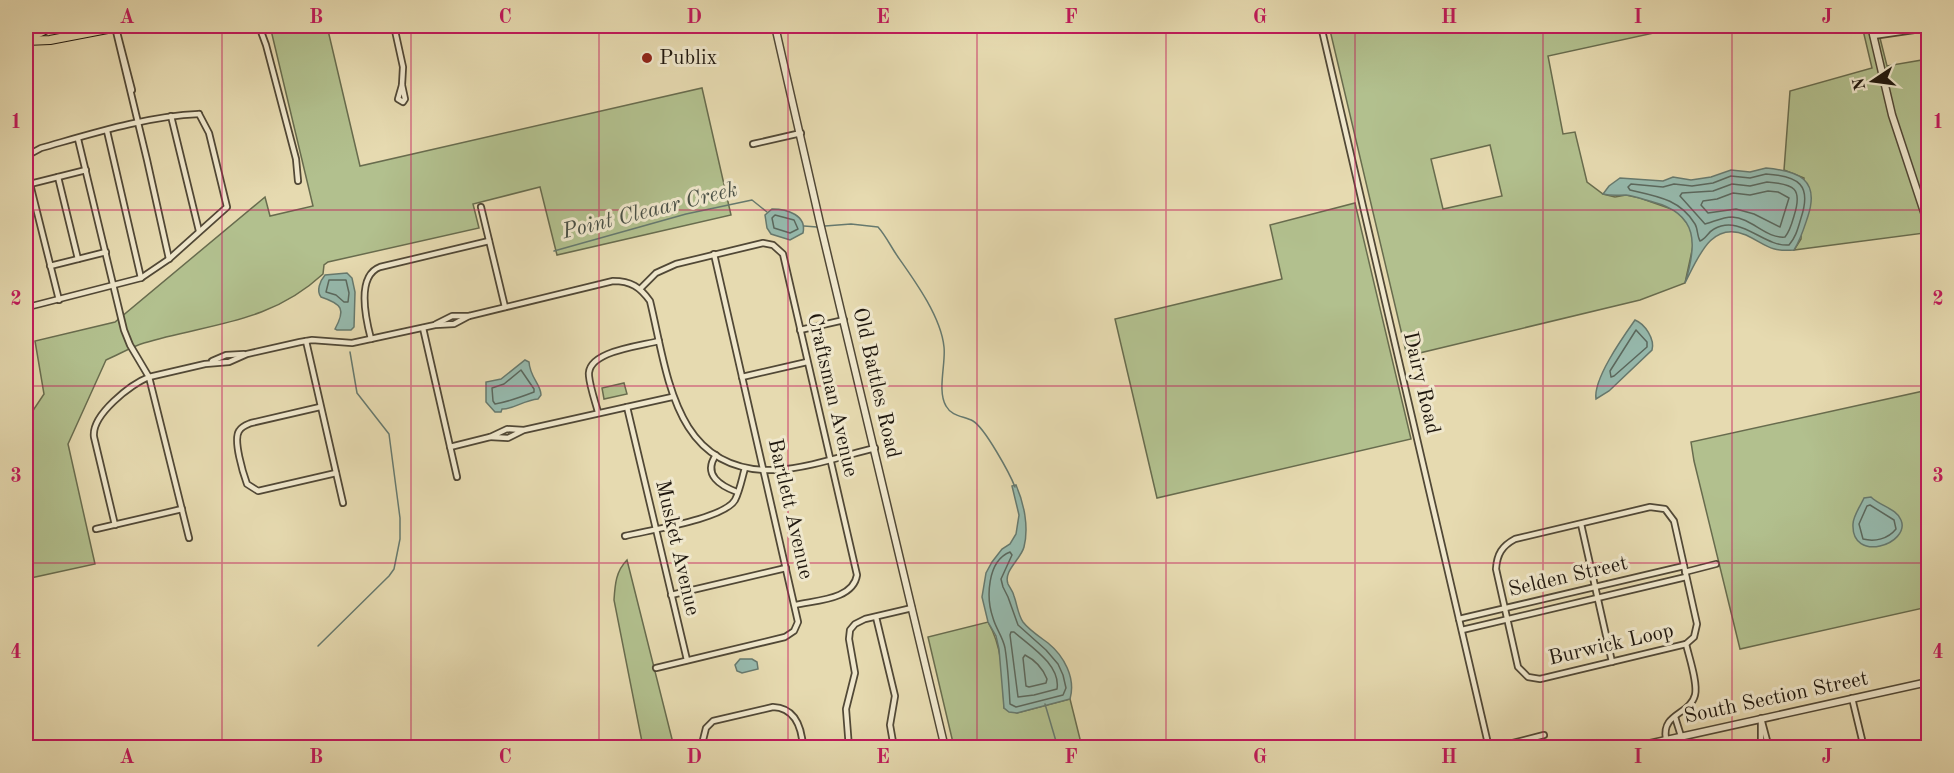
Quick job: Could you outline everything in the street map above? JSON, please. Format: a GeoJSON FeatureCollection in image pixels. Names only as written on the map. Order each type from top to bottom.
{"type":"FeatureCollection","features":[{"type":"Feature","properties":{"kind":"main road"},"geometry":{"type":"LineString","coordinates":[[26,40],[47,29],[65,26]]}},
{"type":"Feature","properties":{"kind":"main road"},"geometry":{"type":"LineString","coordinates":[[26,40],[50,40],[119,26]]}},
{"type":"Feature","properties":{"kind":"street"},"geometry":{"type":"LineString","coordinates":[[119,26],[119,36],[132,90],[131,96],[168,260]]}},
{"type":"Feature","properties":{"kind":"street"},"geometry":{"type":"LineString","coordinates":[[259,26],[296,159],[298,182]]}},
{"type":"Feature","properties":{"kind":"street"},"geometry":{"type":"LineString","coordinates":[[394,26],[403,67],[402,85]]}},
{"type":"Feature","properties":{"kind":"street","name":"Old Battles Road"},"geometry":{"type":"LineString","coordinates":[[775,26],[945,747]]}},
{"type":"Feature","properties":{"kind":"street","name":"Dairy Road"},"geometry":{"type":"LineString","coordinates":[[1322,26],[1459,619],[1491,747]]}},
{"type":"Feature","properties":{"kind":"street"},"geometry":{"type":"LineString","coordinates":[[1870,26],[1892,115],[1929,224]]}},
{"type":"Feature","properties":{"kind":"street"},"geometry":{"type":"LineString","coordinates":[[1873,36],[1929,28]]}},
{"type":"Feature","properties":{"kind":"street"},"geometry":{"type":"LineString","coordinates":[[199,114],[204,107]]}},
{"type":"Feature","properties":{"kind":"street"},"geometry":{"type":"LineString","coordinates":[[59,300],[30,184],[28,153],[138,123],[171,116],[199,114]]}},
{"type":"Feature","properties":{"kind":"street"},"geometry":{"type":"LineString","coordinates":[[32,306],[141,278],[168,260],[227,207],[209,133],[199,114]]}},
{"type":"Feature","properties":{"kind":"street"},"geometry":{"type":"LineString","coordinates":[[171,116],[199,231]]}},
{"type":"Feature","properties":{"kind":"street"},"geometry":{"type":"LineString","coordinates":[[107,131],[141,278]]}},
{"type":"Feature","properties":{"kind":"street"},"geometry":{"type":"LineString","coordinates":[[753,144],[801,133]]}},
{"type":"Feature","properties":{"kind":"street"},"geometry":{"type":"LineString","coordinates":[[78,139],[126,338],[149,377],[189,538]]}},
{"type":"Feature","properties":{"kind":"street"},"geometry":{"type":"LineString","coordinates":[[30,184],[86,170]]}},
{"type":"Feature","properties":{"kind":"street"},"geometry":{"type":"LineString","coordinates":[[58,177],[78,259]]}},
{"type":"Feature","properties":{"kind":"street"},"geometry":{"type":"LineString","coordinates":[[481,207],[505,307]]}},
{"type":"Feature","properties":{"kind":"street"},"geometry":{"type":"LineString","coordinates":[[371,339],[365,283],[370,273],[380,267],[489,241]]}},
{"type":"Feature","properties":{"kind":"street","name":"Craftsman Avenue"},"geometry":{"type":"LineString","coordinates":[[640,289],[656,273],[683,261],[763,243],[778,248],[784,256],[856,568],[856,582],[854,587],[846,593],[795,605]]}},
{"type":"Feature","properties":{"kind":"street"},"geometry":{"type":"LineString","coordinates":[[50,266],[106,252]]}},
{"type":"Feature","properties":{"kind":"street","name":"Bartlett Avenue"},"geometry":{"type":"LineString","coordinates":[[656,668],[785,637],[791,634],[796,627],[798,617],[714,254]]}},
{"type":"Feature","properties":{"kind":"street"},"geometry":{"type":"LineString","coordinates":[[115,525],[94,437],[94,425],[128,388],[149,377],[205,364],[226,355],[247,354],[306,341],[352,344],[423,328],[450,317],[469,316],[613,281],[624,281],[640,289],[650,301],[672,397],[680,416],[695,436],[716,455],[745,468],[789,468],[875,448]]}},
{"type":"Feature","properties":{"kind":"street"},"geometry":{"type":"LineString","coordinates":[[800,330],[844,320]]}},
{"type":"Feature","properties":{"kind":"street"},"geometry":{"type":"LineString","coordinates":[[423,328],[457,477]]}},
{"type":"Feature","properties":{"kind":"street"},"geometry":{"type":"LineString","coordinates":[[306,341],[343,503]]}},
{"type":"Feature","properties":{"kind":"street"},"geometry":{"type":"LineString","coordinates":[[598,412],[588,375],[595,359],[660,342]]}},
{"type":"Feature","properties":{"kind":"street"},"geometry":{"type":"LineString","coordinates":[[742,377],[807,362]]}},
{"type":"Feature","properties":{"kind":"street"},"geometry":{"type":"LineString","coordinates":[[450,447],[490,437],[507,429],[524,430],[672,397]]}},
{"type":"Feature","properties":{"kind":"street"},"geometry":{"type":"LineString","coordinates":[[321,407],[242,427],[236,437],[243,471],[249,486],[258,490],[336,473]]}},
{"type":"Feature","properties":{"kind":"street","name":"Musket Avenue"},"geometry":{"type":"LineString","coordinates":[[627,407],[687,660]]}},
{"type":"Feature","properties":{"kind":"street"},"geometry":{"type":"LineString","coordinates":[[716,455],[710,466],[712,476],[723,487],[737,492]]}},
{"type":"Feature","properties":{"kind":"street"},"geometry":{"type":"LineString","coordinates":[[625,537],[713,516],[734,501],[745,468]]}},
{"type":"Feature","properties":{"kind":"street","name":"Burwick Loop"},"geometry":{"type":"LineString","coordinates":[[1658,507],[1665,509],[1674,521],[1685,572],[1697,624],[1694,637],[1686,644],[1540,679],[1528,677],[1518,667],[1496,569],[1497,558],[1501,550],[1515,539],[1658,507]]}},
{"type":"Feature","properties":{"kind":"street"},"geometry":{"type":"LineString","coordinates":[[96,530],[182,509]]}},
{"type":"Feature","properties":{"kind":"street"},"geometry":{"type":"LineString","coordinates":[[1581,524],[1612,662]]}},
{"type":"Feature","properties":{"kind":"street","name":"Selden Street"},"geometry":{"type":"LineString","coordinates":[[1462,630],[1597,598],[1716,564]]}},
{"type":"Feature","properties":{"kind":"street"},"geometry":{"type":"LineString","coordinates":[[671,594],[786,568]]}},
{"type":"Feature","properties":{"kind":"street","name":"Selden Street"},"geometry":{"type":"LineString","coordinates":[[1459,619],[1594,588],[1685,572]]}},
{"type":"Feature","properties":{"kind":"street"},"geometry":{"type":"LineString","coordinates":[[849,747],[846,709],[855,673],[849,636],[855,624],[912,608]]}},
{"type":"Feature","properties":{"kind":"street"},"geometry":{"type":"LineString","coordinates":[[876,617],[895,696],[890,725],[894,747]]}},
{"type":"Feature","properties":{"kind":"street"},"geometry":{"type":"LineString","coordinates":[[1666,739],[1666,726],[1693,701],[1696,692],[1686,644]]}},
{"type":"Feature","properties":{"kind":"street","name":"South Section Street"},"geometry":{"type":"LineString","coordinates":[[1630,747],[1929,682]]}},
{"type":"Feature","properties":{"kind":"street"},"geometry":{"type":"LineString","coordinates":[[1852,698],[1864,747]]}},
{"type":"Feature","properties":{"kind":"street"},"geometry":{"type":"LineString","coordinates":[[701,747],[706,729],[713,721],[778,707],[788,711],[798,723],[803,747]]}},
{"type":"Feature","properties":{"kind":"street"},"geometry":{"type":"LineString","coordinates":[[1674,717],[1681,736]]}},
{"type":"Feature","properties":{"kind":"street"},"geometry":{"type":"LineString","coordinates":[[1759,747],[1761,718]]}},
{"type":"Feature","properties":{"kind":"street"},"geometry":{"type":"LineString","coordinates":[[1761,718],[1768,747]]}},
{"type":"Feature","properties":{"kind":"street"},"geometry":{"type":"LineString","coordinates":[[1491,747],[1544,735]]}},
{"type":"Feature","properties":{"kind":"green space"},"geometry":{"type":"Polygon","coordinates":[[[270,26],[327,26],[360,166],[702,88],[731,215],[557,255],[540,187],[473,204],[479,228],[328,262],[324,265],[323,274],[303,290],[260,313],[144,343],[106,360],[68,444],[95,564],[26,579],[26,421],[44,394],[35,341],[115,322],[265,197],[270,216],[313,206],[270,26]]]}},
{"type":"Feature","properties":{"kind":"green space"},"geometry":{"type":"Polygon","coordinates":[[[1329,26],[1662,26],[1663,31],[1548,56],[1563,134],[1575,132],[1587,182],[1603,194],[1640,198],[1677,211],[1691,228],[1693,246],[1685,283],[1640,300],[1407,356],[1329,26]],[[1490,145],[1431,159],[1443,209],[1502,196],[1490,145]]]}},
{"type":"Feature","properties":{"kind":"green space"},"geometry":{"type":"Polygon","coordinates":[[[1862,26],[1877,26],[1887,66],[1928,59],[1928,253],[1924,233],[1794,250],[1801,239],[1804,178],[1784,170],[1790,91],[1872,68],[1862,26]]]}},
{"type":"Feature","properties":{"kind":"green space"},"geometry":{"type":"Polygon","coordinates":[[[1355,203],[1411,439],[1157,498],[1115,319],[1282,279],[1270,225],[1355,203]]]}},
{"type":"Feature","properties":{"kind":"green space"},"geometry":{"type":"Polygon","coordinates":[[[624,383],[627,394],[604,399],[602,388],[624,383]]]}},
{"type":"Feature","properties":{"kind":"green space"},"geometry":{"type":"Polygon","coordinates":[[[1928,390],[1928,607],[1740,649],[1691,442],[1928,390]]]}},
{"type":"Feature","properties":{"kind":"green space"},"geometry":{"type":"Polygon","coordinates":[[[627,560],[674,747],[643,747],[614,600],[618,573],[627,560]]]}},
{"type":"Feature","properties":{"kind":"green space"},"geometry":{"type":"Polygon","coordinates":[[[988,622],[997,642],[1004,708],[1017,713],[1070,699],[1082,747],[954,747],[928,637],[988,622]]]}},
{"type":"Feature","properties":{"kind":"water"},"geometry":{"type":"Polygon","coordinates":[[[1766,168],[1797,175],[1804,179],[1811,193],[1808,216],[1794,250],[1773,249],[1746,235],[1734,232],[1724,233],[1707,244],[1685,283],[1692,256],[1692,244],[1687,223],[1679,214],[1668,207],[1636,197],[1603,194],[1620,178],[1663,181],[1673,177],[1691,180],[1711,177],[1731,170],[1750,172],[1766,168]]]}},
{"type":"Feature","properties":{"kind":"water"},"geometry":{"type":"Polygon","coordinates":[[[772,209],[784,210],[799,217],[803,233],[790,240],[771,234],[767,228],[765,215],[772,209]]]}},
{"type":"Feature","properties":{"kind":"water"},"geometry":{"type":"Polygon","coordinates":[[[347,273],[352,278],[355,292],[354,327],[351,330],[337,330],[335,329],[340,317],[340,308],[334,302],[321,297],[319,286],[325,275],[347,273]]]}},
{"type":"Feature","properties":{"kind":"water"},"geometry":{"type":"Polygon","coordinates":[[[1635,320],[1648,332],[1652,341],[1652,350],[1609,391],[1596,399],[1596,391],[1604,370],[1635,320]]]}},
{"type":"Feature","properties":{"kind":"water"},"geometry":{"type":"Polygon","coordinates":[[[525,360],[529,362],[541,395],[538,399],[495,412],[486,402],[486,382],[501,379],[525,360]]]}},
{"type":"Feature","properties":{"kind":"water"},"geometry":{"type":"Polygon","coordinates":[[[1016,485],[1025,515],[1026,531],[1024,547],[1008,574],[1008,584],[1023,622],[1059,654],[1070,675],[1071,683],[1070,699],[1017,713],[1009,712],[1004,708],[999,649],[996,636],[988,622],[982,597],[986,573],[1002,549],[1010,544],[1016,534],[1019,515],[1012,486],[1016,485]]]}},
{"type":"Feature","properties":{"kind":"water"},"geometry":{"type":"Polygon","coordinates":[[[1871,497],[1899,516],[1902,529],[1890,542],[1870,547],[1861,544],[1855,536],[1853,521],[1864,498],[1871,497]]]}},
{"type":"Feature","properties":{"kind":"water"},"geometry":{"type":"Polygon","coordinates":[[[740,659],[752,659],[757,662],[758,669],[742,673],[737,671],[735,665],[740,659]]]}},
{"type":"Feature","properties":{"kind":"waterway","name":"Point Cleaar Creek"},"geometry":{"type":"LineString","coordinates":[[554,251],[686,214],[752,200],[767,212]]}},
{"type":"Feature","properties":{"kind":"waterway"},"geometry":{"type":"LineString","coordinates":[[825,226],[851,224],[878,227],[884,234],[919,288],[938,324],[944,347],[942,393],[946,406],[958,416],[973,421],[984,432],[1015,487]]}},
{"type":"Feature","properties":{"kind":"waterway","name":"Point Cleaar Creek"},"geometry":{"type":"LineString","coordinates":[[804,226],[817,227]]}},
{"type":"Feature","properties":{"kind":"waterway","name":"Point Cleaar Creek"},"geometry":{"type":"LineString","coordinates":[[318,646],[389,576],[394,569],[400,539],[400,518],[389,434],[357,393],[350,352]]}},
{"type":"Feature","properties":{"kind":"waterway"},"geometry":{"type":"LineString","coordinates":[[1045,704],[1058,748]]}},
{"type":"Feature","properties":{"kind":"place","name":"Publix"},"geometry":{"type":"Point","coordinates":[647,58]}}]}
